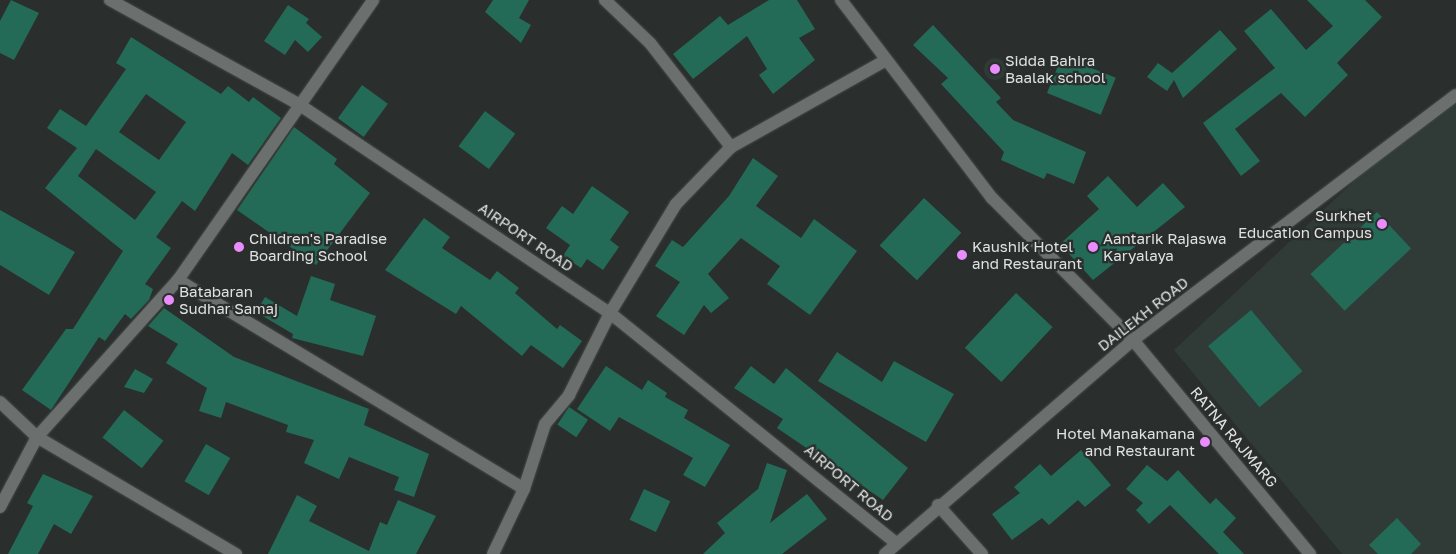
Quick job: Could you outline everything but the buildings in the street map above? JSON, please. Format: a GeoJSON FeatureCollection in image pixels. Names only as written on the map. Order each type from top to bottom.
{"type":"FeatureCollection","features":[{"type":"Feature","properties":{"kind":"street","name":"AIRPORT ROAD"},"geometry":{"type":"LineString","coordinates":[[110,0],[300,105],[610,313],[895,542]]}},
{"type":"Feature","properties":{"kind":"street"},"geometry":{"type":"LineString","coordinates":[[0,507],[37,437],[178,280],[373,0]]}},
{"type":"Feature","properties":{"kind":"street"},"geometry":{"type":"LineString","coordinates":[[605,0],[650,43],[731,147]]}},
{"type":"Feature","properties":{"kind":"street","name":"RATNA RAJMARG"},"geometry":{"type":"LineString","coordinates":[[841,0],[884,61],[1022,233],[1133,340],[1310,554]]}},
{"type":"Feature","properties":{"kind":"street"},"geometry":{"type":"LineString","coordinates":[[493,554],[524,489],[545,424],[569,395],[610,313],[676,204],[731,147],[884,61]]}},
{"type":"Feature","properties":{"kind":"street","name":"DAILEKH ROAD"},"geometry":{"type":"LineString","coordinates":[[884,554],[938,505],[1133,340],[1456,95]]}},
{"type":"Feature","properties":{"kind":"street"},"geometry":{"type":"LineString","coordinates":[[178,280],[524,489]]}},
{"type":"Feature","properties":{"kind":"street"},"geometry":{"type":"LineString","coordinates":[[0,402],[37,437],[236,554]]}},
{"type":"Feature","properties":{"kind":"street"},"geometry":{"type":"LineString","coordinates":[[938,505],[982,554]]}},
{"type":"Feature","properties":{"kind":"shaded area","name":"Sidda Bahira Baalak school"},"geometry":{"type":"Polygon","coordinates":[[[995,58],[1003,61],[1006,69],[1003,77],[995,80],[987,77],[984,69],[987,61],[995,58]]]}},
{"type":"Feature","properties":{"kind":"shaded area","name":"Surkhet Education Campus"},"geometry":{"type":"Polygon","coordinates":[[[1449,92],[1456,98],[1456,554],[1342,554],[1174,350],[1449,92]]]}},
{"type":"Feature","properties":{"kind":"place","name":"Sidda Bahira Baalak school"},"geometry":{"type":"Point","coordinates":[995,69]}},
{"type":"Feature","properties":{"kind":"place","name":"Surkhet Education Campus"},"geometry":{"type":"Point","coordinates":[1382,224]}},
{"type":"Feature","properties":{"kind":"place","name":"Children's Paradise Boarding School"},"geometry":{"type":"Point","coordinates":[239,247]}},
{"type":"Feature","properties":{"kind":"place","name":"Aantarik Rajaswa Karyalaya"},"geometry":{"type":"Point","coordinates":[1093,247]}},
{"type":"Feature","properties":{"kind":"place","name":"Kaushik Hotel and Restaurant"},"geometry":{"type":"Point","coordinates":[962,255]}},
{"type":"Feature","properties":{"kind":"place","name":"Batabaran Sudhar Samaj"},"geometry":{"type":"Point","coordinates":[169,300]}},
{"type":"Feature","properties":{"kind":"place","name":"Hotel Manakamana and Restaurant"},"geometry":{"type":"Point","coordinates":[1205,442]}}]}
